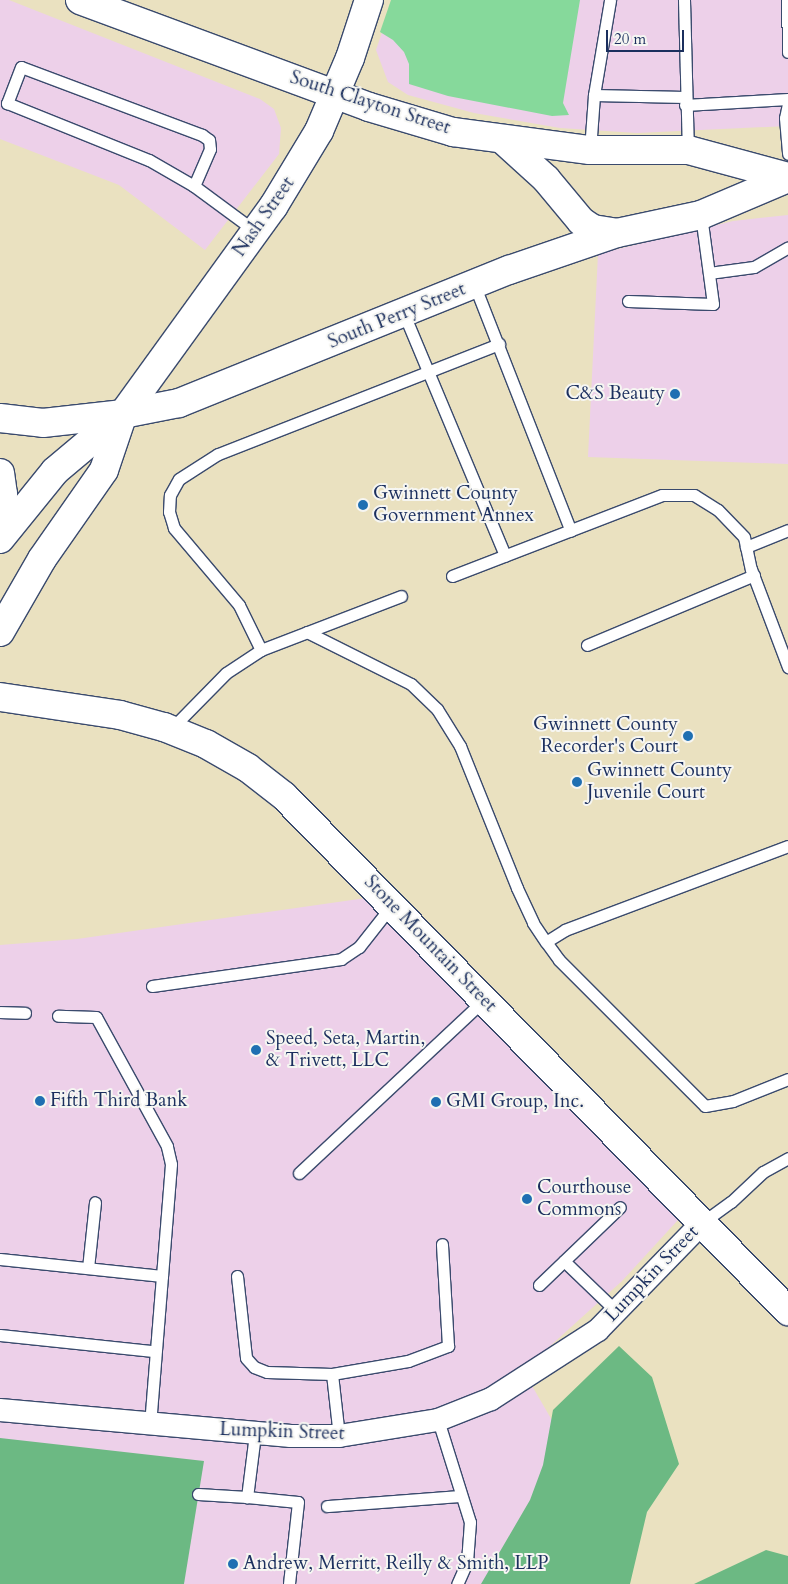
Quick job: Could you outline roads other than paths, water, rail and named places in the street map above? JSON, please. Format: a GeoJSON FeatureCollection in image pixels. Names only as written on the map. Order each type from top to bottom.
{"type":"FeatureCollection","features":[{"type":"Feature","properties":{"kind":"main road","name":"South Clayton Street"},"geometry":{"type":"LineString","coordinates":[[80,0],[410,121],[503,140],[590,150],[688,150],[788,178]]}},
{"type":"Feature","properties":{"kind":"main road","name":"Nash Street"},"geometry":{"type":"LineString","coordinates":[[0,539],[55,471],[123,414],[255,231],[319,132],[336,94],[369,0]]}},
{"type":"Feature","properties":{"kind":"main road"},"geometry":{"type":"LineString","coordinates":[[503,140],[546,179],[581,221],[593,229],[617,233]]}},
{"type":"Feature","properties":{"kind":"main road","name":"South Perry Street"},"geometry":{"type":"LineString","coordinates":[[0,418],[43,423],[123,414],[179,403],[404,314],[474,284],[617,233],[701,215],[788,178]]}},
{"type":"Feature","properties":{"kind":"main road","name":"Nash Street"},"geometry":{"type":"LineString","coordinates":[[0,632],[42,559],[104,470],[123,414]]}},
{"type":"Feature","properties":{"kind":"main road"},"geometry":{"type":"LineString","coordinates":[[0,473],[0,518]]}},
{"type":"Feature","properties":{"kind":"main road","name":"Stone Mountain Street"},"geometry":{"type":"LineString","coordinates":[[0,697],[120,715],[171,729],[206,744],[248,768],[284,796],[703,1222],[788,1311]]}},
{"type":"Feature","properties":{"kind":"street","name":"Lumpkin Street"},"geometry":{"type":"LineString","coordinates":[[0,1410],[255,1434],[339,1436],[438,1420],[491,1399],[598,1330],[703,1222]]}},
{"type":"Feature","properties":{"kind":"lane"},"geometry":{"type":"LineString","coordinates":[[590,150],[594,95],[610,0]]}},
{"type":"Feature","properties":{"kind":"lane"},"geometry":{"type":"LineString","coordinates":[[684,0],[685,101],[688,150]]}},
{"type":"Feature","properties":{"kind":"lane"},"geometry":{"type":"LineString","coordinates":[[787,0],[788,52]]}},
{"type":"Feature","properties":{"kind":"lane"},"geometry":{"type":"LineString","coordinates":[[194,186],[210,149],[209,140],[202,134],[21,67],[7,104],[148,160],[194,186],[255,231]]}},
{"type":"Feature","properties":{"kind":"lane"},"geometry":{"type":"LineString","coordinates":[[594,95],[685,101],[788,99]]}},
{"type":"Feature","properties":{"kind":"lane"},"geometry":{"type":"LineString","coordinates":[[788,104],[785,118],[788,154]]}},
{"type":"Feature","properties":{"kind":"lane"},"geometry":{"type":"LineString","coordinates":[[628,301],[713,304],[701,215]]}},
{"type":"Feature","properties":{"kind":"lane"},"geometry":{"type":"LineString","coordinates":[[709,273],[754,267],[788,247]]}},
{"type":"Feature","properties":{"kind":"lane"},"geometry":{"type":"LineString","coordinates":[[474,284],[571,531]]}},
{"type":"Feature","properties":{"kind":"lane"},"geometry":{"type":"LineString","coordinates":[[404,314],[505,556]]}},
{"type":"Feature","properties":{"kind":"lane"},"geometry":{"type":"LineString","coordinates":[[261,650],[239,605],[174,528],[169,512],[170,495],[178,479],[218,454],[499,344]]}},
{"type":"Feature","properties":{"kind":"lane"},"geometry":{"type":"LineString","coordinates":[[452,576],[662,496],[678,493],[694,495],[718,510],[744,536],[754,576],[788,667]]}},
{"type":"Feature","properties":{"kind":"lane"},"geometry":{"type":"LineString","coordinates":[[746,547],[788,530]]}},
{"type":"Feature","properties":{"kind":"lane"},"geometry":{"type":"LineString","coordinates":[[587,645],[754,576]]}},
{"type":"Feature","properties":{"kind":"lane"},"geometry":{"type":"LineString","coordinates":[[171,729],[226,673],[261,650],[400,596]]}},
{"type":"Feature","properties":{"kind":"lane"},"geometry":{"type":"LineString","coordinates":[[307,632],[411,684],[437,709],[460,746],[533,923],[565,966],[705,1106],[733,1101],[788,1080]]}},
{"type":"Feature","properties":{"kind":"lane"},"geometry":{"type":"LineString","coordinates":[[546,942],[565,930],[788,846]]}},
{"type":"Feature","properties":{"kind":"lane"},"geometry":{"type":"LineString","coordinates":[[152,986],[340,959],[359,947],[392,905]]}},
{"type":"Feature","properties":{"kind":"lane"},"geometry":{"type":"LineString","coordinates":[[299,1173],[484,1000]]}},
{"type":"Feature","properties":{"kind":"lane"},"geometry":{"type":"LineString","coordinates":[[0,1012],[25,1013]]}},
{"type":"Feature","properties":{"kind":"lane"},"geometry":{"type":"LineString","coordinates":[[58,1016],[96,1017],[167,1146],[171,1164],[162,1276],[153,1351],[150,1425]]}},
{"type":"Feature","properties":{"kind":"lane"},"geometry":{"type":"LineString","coordinates":[[703,1222],[731,1202],[763,1172],[788,1158]]}},
{"type":"Feature","properties":{"kind":"lane"},"geometry":{"type":"LineString","coordinates":[[88,1268],[95,1202]]}},
{"type":"Feature","properties":{"kind":"lane"},"geometry":{"type":"LineString","coordinates":[[539,1285],[620,1207]]}},
{"type":"Feature","properties":{"kind":"lane"},"geometry":{"type":"LineString","coordinates":[[237,1276],[246,1358],[254,1367],[267,1372],[332,1374],[408,1361],[448,1346],[442,1244]]}},
{"type":"Feature","properties":{"kind":"lane"},"geometry":{"type":"LineString","coordinates":[[0,1259],[162,1276]]}},
{"type":"Feature","properties":{"kind":"lane"},"geometry":{"type":"LineString","coordinates":[[564,1261],[617,1312]]}},
{"type":"Feature","properties":{"kind":"lane"},"geometry":{"type":"LineString","coordinates":[[0,1335],[153,1351]]}},
{"type":"Feature","properties":{"kind":"lane"},"geometry":{"type":"LineString","coordinates":[[332,1374],[339,1436]]}},
{"type":"Feature","properties":{"kind":"lane"},"geometry":{"type":"LineString","coordinates":[[438,1420],[470,1522],[467,1562],[457,1584]]}},
{"type":"Feature","properties":{"kind":"lane"},"geometry":{"type":"LineString","coordinates":[[247,1498],[255,1434]]}},
{"type":"Feature","properties":{"kind":"lane"},"geometry":{"type":"LineString","coordinates":[[198,1494],[298,1502],[289,1584]]}},
{"type":"Feature","properties":{"kind":"lane"},"geometry":{"type":"LineString","coordinates":[[327,1506],[461,1496]]}},
{"type":"Feature","properties":{"kind":"place","name":"C&S Beauty"},"geometry":{"type":"Point","coordinates":[675,394]}},
{"type":"Feature","properties":{"kind":"place","name":"Gwinnett County Government Annex"},"geometry":{"type":"Point","coordinates":[363,505]}},
{"type":"Feature","properties":{"kind":"place","name":"Gwinnett County Recorder's Court"},"geometry":{"type":"Point","coordinates":[688,736]}},
{"type":"Feature","properties":{"kind":"place","name":"Gwinnett County Juvenile Court"},"geometry":{"type":"Point","coordinates":[577,782]}},
{"type":"Feature","properties":{"kind":"place","name":"Speed, Seta, Martin, & Trivett, LLC"},"geometry":{"type":"Point","coordinates":[256,1050]}},
{"type":"Feature","properties":{"kind":"place","name":"Fifth Third Bank"},"geometry":{"type":"Point","coordinates":[40,1101]}},
{"type":"Feature","properties":{"kind":"place","name":"GMI Group, Inc."},"geometry":{"type":"Point","coordinates":[436,1102]}},
{"type":"Feature","properties":{"kind":"place","name":"Courthouse Commons"},"geometry":{"type":"Point","coordinates":[527,1199]}},
{"type":"Feature","properties":{"kind":"place","name":"Andrew, Merritt, Reilly & Smith, LLP"},"geometry":{"type":"Point","coordinates":[233,1564]}}]}
